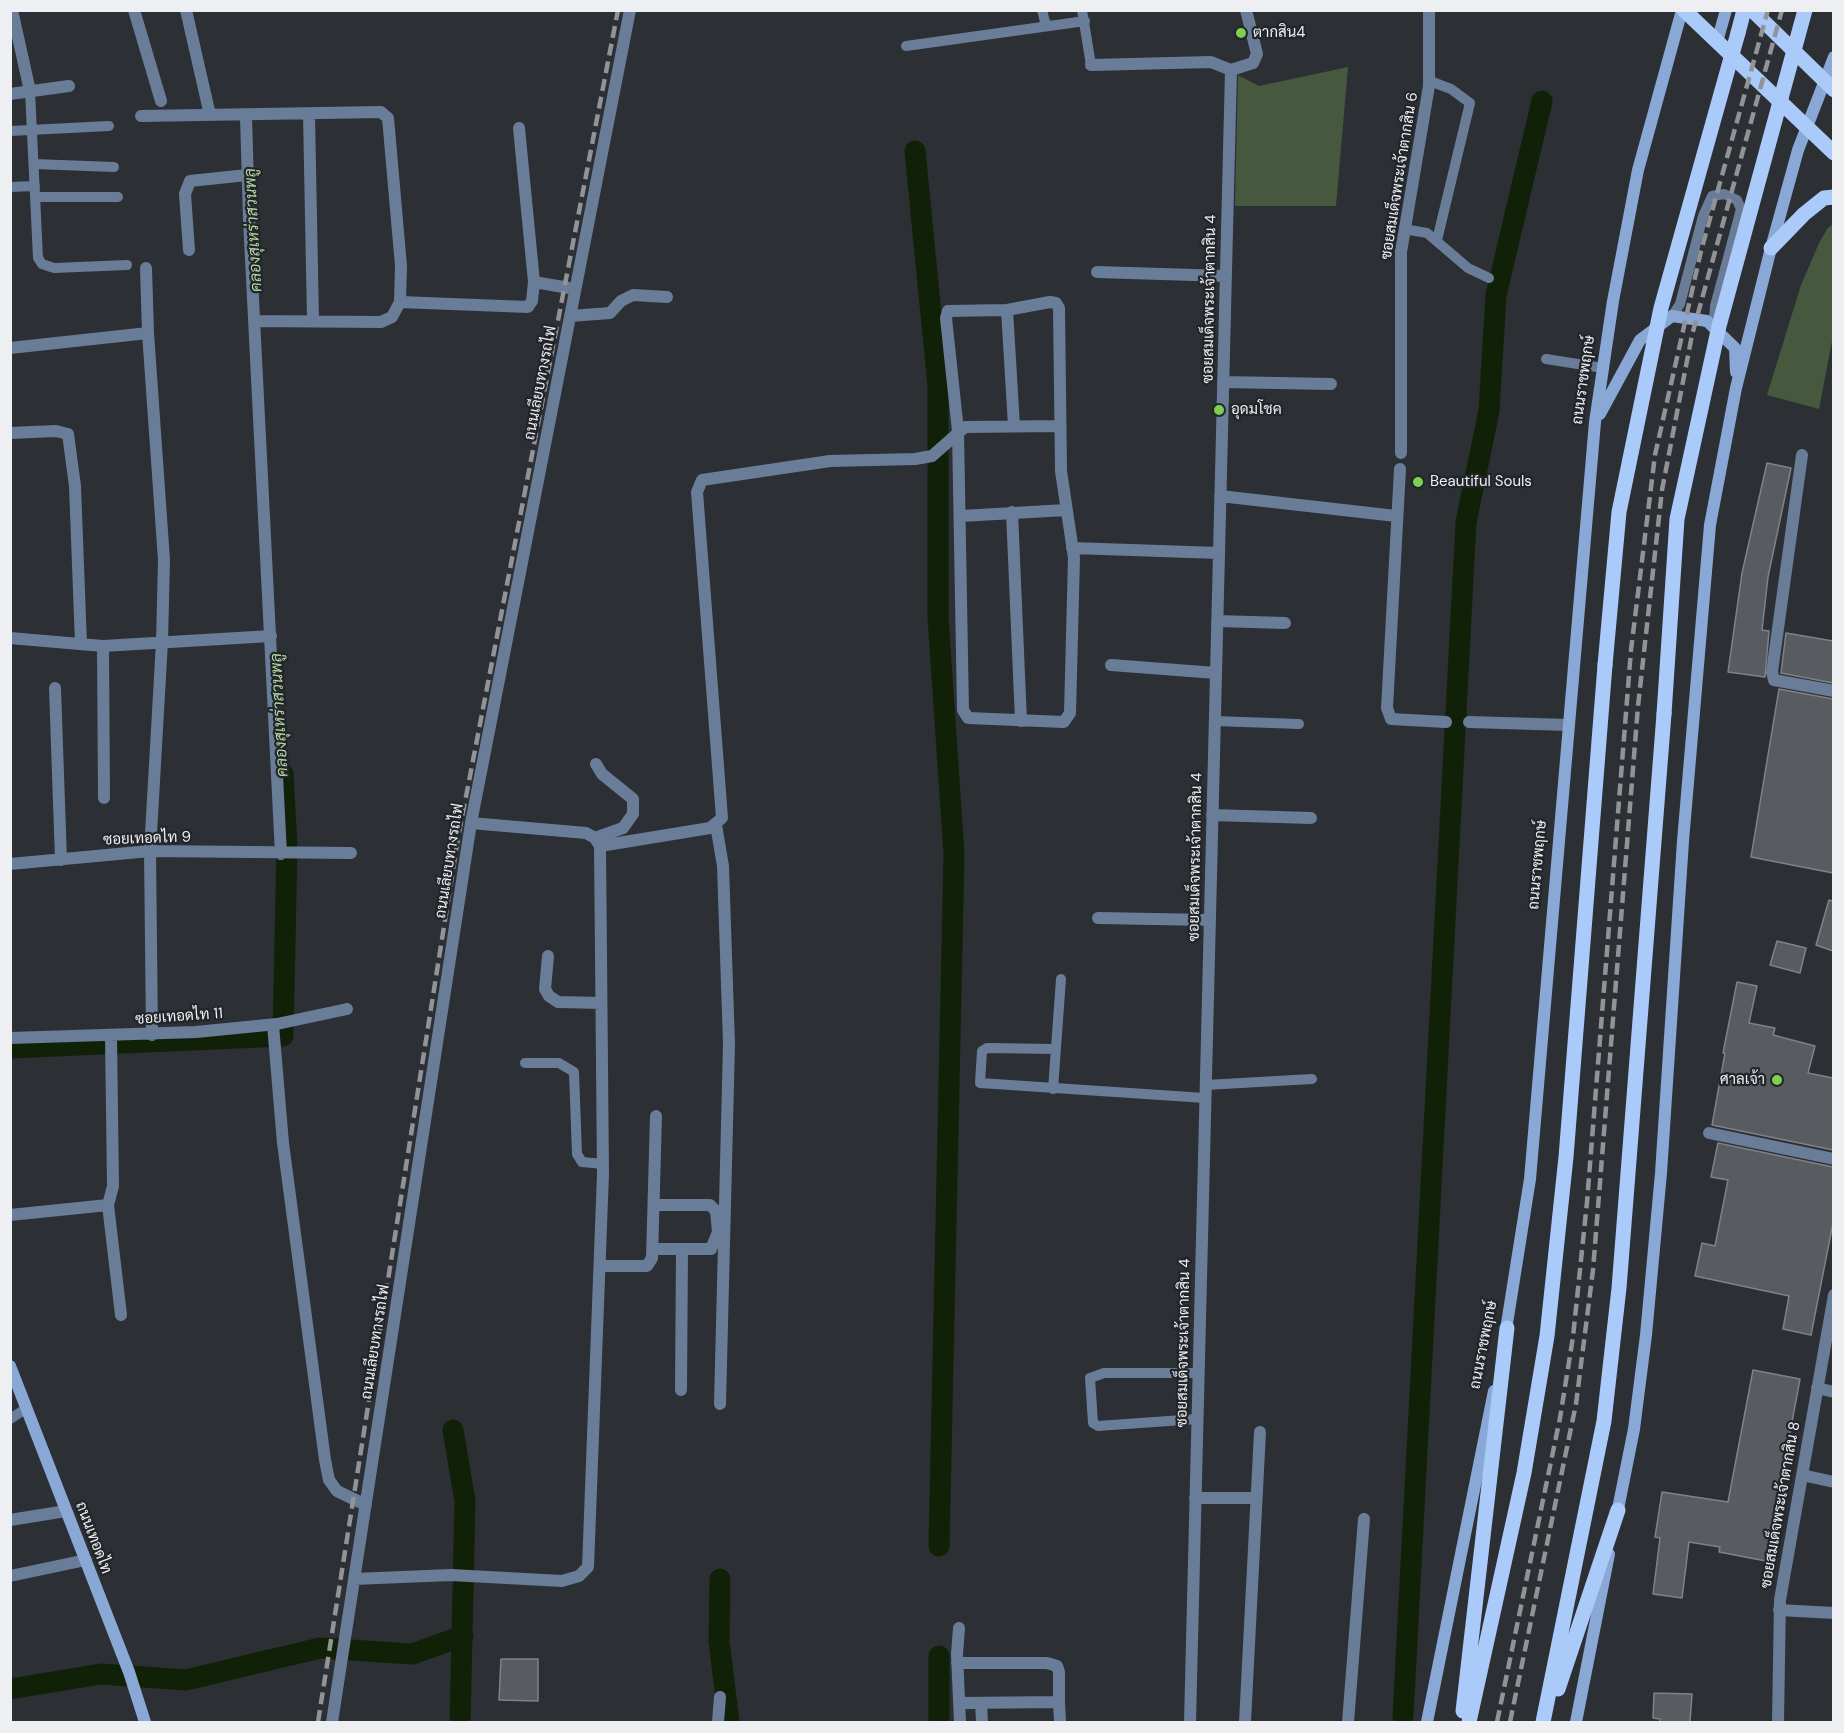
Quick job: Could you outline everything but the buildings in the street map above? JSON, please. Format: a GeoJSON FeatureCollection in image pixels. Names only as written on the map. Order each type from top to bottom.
{"type":"FeatureCollection","features":[{"type":"Feature","properties":{"kind":"main road"},"geometry":{"type":"LineString","coordinates":[[1683,10],[1833,153]]}},
{"type":"Feature","properties":{"kind":"main road","name":"ถนนราชพฤกษ์"},"geometry":{"type":"LineString","coordinates":[[1427,1722],[1507,1328],[1530,1179],[1595,422],[1603,368],[1638,170],[1683,10]]}},
{"type":"Feature","properties":{"kind":"main road"},"geometry":{"type":"LineString","coordinates":[[1717,42],[1726,10]]}},
{"type":"Feature","properties":{"kind":"main road"},"geometry":{"type":"LineString","coordinates":[[1469,1722],[1524,1473],[1547,1336],[1566,1156],[1619,512],[1661,308],[1744,10]]}},
{"type":"Feature","properties":{"kind":"main road"},"geometry":{"type":"LineString","coordinates":[[1752,10],[1830,87]]}},
{"type":"Feature","properties":{"kind":"main road"},"geometry":{"type":"LineString","coordinates":[[1545,1722],[1605,1410],[1619,1288],[1677,519],[1719,326],[1805,10]]}},
{"type":"Feature","properties":{"kind":"main road"},"geometry":{"type":"LineString","coordinates":[[1576,1722],[1634,1428],[1647,1323],[1661,1173],[1683,841],[1710,525],[1736,388],[1771,248],[1798,150],[1830,87],[1833,57]]}},
{"type":"Feature","properties":{"kind":"main road"},"geometry":{"type":"LineString","coordinates":[[1771,248],[1803,214],[1824,198],[1833,197]]}},
{"type":"Feature","properties":{"kind":"main road"},"geometry":{"type":"LineString","coordinates":[[1595,422],[1640,339],[1672,316],[1707,321],[1735,348],[1736,388]]}},
{"type":"Feature","properties":{"kind":"main road"},"geometry":{"type":"LineString","coordinates":[[1461,1722],[1507,1328]]}},
{"type":"Feature","properties":{"kind":"main road","name":"ถนนเทอดไท"},"geometry":{"type":"LineString","coordinates":[[10,1366],[129,1672],[145,1722]]}},
{"type":"Feature","properties":{"kind":"main road"},"geometry":{"type":"LineString","coordinates":[[1545,1722],[1618,1510]]}},
{"type":"Feature","properties":{"kind":"street"},"geometry":{"type":"LineString","coordinates":[[12,10],[30,91]]}},
{"type":"Feature","properties":{"kind":"street"},"geometry":{"type":"LineString","coordinates":[[134,10],[161,101]]}},
{"type":"Feature","properties":{"kind":"street"},"geometry":{"type":"LineString","coordinates":[[186,10],[210,115]]}},
{"type":"Feature","properties":{"kind":"street","name":"ถนนเลียบทางรถไฟ"},"geometry":{"type":"LineString","coordinates":[[332,1722],[471,823],[630,10]]}},
{"type":"Feature","properties":{"kind":"street"},"geometry":{"type":"LineString","coordinates":[[1091,65],[1211,62],[1231,70],[1253,63],[1257,54],[1246,10]]}},
{"type":"Feature","properties":{"kind":"street","name":"ซอยสมเด็จพระเจ้าตากสิน 6"},"geometry":{"type":"LineString","coordinates":[[1401,453],[1401,252],[1430,81],[1430,10]]}},
{"type":"Feature","properties":{"kind":"street","name":"ซอยสมเด็จพระเจ้าตากสิน 4"},"geometry":{"type":"LineString","coordinates":[[1190,1722],[1231,70]]}},
{"type":"Feature","properties":{"kind":"street"},"geometry":{"type":"LineString","coordinates":[[10,94],[69,86]]}},
{"type":"Feature","properties":{"kind":"street"},"geometry":{"type":"LineString","coordinates":[[141,116],[381,112],[388,118],[401,266],[400,302],[392,317],[381,322],[257,321]]}},
{"type":"Feature","properties":{"kind":"street"},"geometry":{"type":"LineString","coordinates":[[309,115],[313,320]]}},
{"type":"Feature","properties":{"kind":"street"},"geometry":{"type":"LineString","coordinates":[[246,116],[247,175],[257,321],[271,636],[285,854]]}},
{"type":"Feature","properties":{"kind":"street"},"geometry":{"type":"LineString","coordinates":[[400,302],[528,307],[532,301],[534,282],[519,128]]}},
{"type":"Feature","properties":{"kind":"street"},"geometry":{"type":"LineString","coordinates":[[189,250],[185,194],[190,181],[247,175]]}},
{"type":"Feature","properties":{"kind":"street"},"geometry":{"type":"LineString","coordinates":[[146,268],[148,333],[164,560],[162,642],[150,851],[152,1035]]}},
{"type":"Feature","properties":{"kind":"street"},"geometry":{"type":"LineString","coordinates":[[1097,272],[1226,276]]}},
{"type":"Feature","properties":{"kind":"street"},"geometry":{"type":"LineString","coordinates":[[534,282],[575,290]]}},
{"type":"Feature","properties":{"kind":"street"},"geometry":{"type":"LineString","coordinates":[[570,316],[610,313],[621,301],[633,296],[667,297]]}},
{"type":"Feature","properties":{"kind":"street"},"geometry":{"type":"LineString","coordinates":[[1050,302],[1059,308],[1060,426],[1061,471],[1072,548],[1070,713],[1064,722],[968,718],[963,710],[958,431],[946,324],[948,311],[1007,310],[1050,302]]}},
{"type":"Feature","properties":{"kind":"street"},"geometry":{"type":"LineString","coordinates":[[1007,310],[1014,426]]}},
{"type":"Feature","properties":{"kind":"street"},"geometry":{"type":"LineString","coordinates":[[10,348],[148,333]]}},
{"type":"Feature","properties":{"kind":"street"},"geometry":{"type":"LineString","coordinates":[[1223,382],[1331,384]]}},
{"type":"Feature","properties":{"kind":"street"},"geometry":{"type":"LineString","coordinates":[[471,823],[586,833],[597,842],[710,828],[722,818],[697,492],[702,480],[830,461],[915,459],[932,456],[965,427],[1060,426]]}},
{"type":"Feature","properties":{"kind":"street"},"geometry":{"type":"LineString","coordinates":[[10,433],[56,431],[68,434],[75,486],[81,644]]}},
{"type":"Feature","properties":{"kind":"street"},"geometry":{"type":"LineString","coordinates":[[1802,455],[1772,672],[1774,680],[1833,691]]}},
{"type":"Feature","properties":{"kind":"street"},"geometry":{"type":"LineString","coordinates":[[1400,469],[1387,708],[1391,719],[1446,722]]}},
{"type":"Feature","properties":{"kind":"street"},"geometry":{"type":"LineString","coordinates":[[1220,496],[1396,516]]}},
{"type":"Feature","properties":{"kind":"street"},"geometry":{"type":"LineString","coordinates":[[961,516],[1066,510]]}},
{"type":"Feature","properties":{"kind":"street"},"geometry":{"type":"LineString","coordinates":[[1012,512],[1021,721]]}},
{"type":"Feature","properties":{"kind":"street"},"geometry":{"type":"LineString","coordinates":[[1072,548],[1219,553]]}},
{"type":"Feature","properties":{"kind":"street"},"geometry":{"type":"LineString","coordinates":[[1217,621],[1285,623]]}},
{"type":"Feature","properties":{"kind":"street"},"geometry":{"type":"LineString","coordinates":[[11,634],[103,646],[271,636]]}},
{"type":"Feature","properties":{"kind":"street"},"geometry":{"type":"LineString","coordinates":[[103,646],[104,798]]}},
{"type":"Feature","properties":{"kind":"street"},"geometry":{"type":"LineString","coordinates":[[1111,665],[1216,673]]}},
{"type":"Feature","properties":{"kind":"street"},"geometry":{"type":"LineString","coordinates":[[55,688],[61,860]]}},
{"type":"Feature","properties":{"kind":"street"},"geometry":{"type":"LineString","coordinates":[[1468,722],[1569,725]]}},
{"type":"Feature","properties":{"kind":"street"},"geometry":{"type":"LineString","coordinates":[[596,764],[602,774],[633,799],[633,814],[623,828],[597,842]]}},
{"type":"Feature","properties":{"kind":"street"},"geometry":{"type":"LineString","coordinates":[[1212,815],[1311,818]]}},
{"type":"Feature","properties":{"kind":"street"},"geometry":{"type":"LineString","coordinates":[[716,825],[723,866],[729,1044],[720,1404]]}},
{"type":"Feature","properties":{"kind":"street"},"geometry":{"type":"LineString","coordinates":[[354,1579],[476,1575],[562,1581],[579,1576],[588,1567],[603,1164],[597,842]]}},
{"type":"Feature","properties":{"kind":"street","name":"ซอยเทอดไท 9"},"geometry":{"type":"LineString","coordinates":[[10,864],[150,851],[351,853]]}},
{"type":"Feature","properties":{"kind":"street"},"geometry":{"type":"LineString","coordinates":[[1098,918],[1210,920]]}},
{"type":"Feature","properties":{"kind":"street"},"geometry":{"type":"LineString","coordinates":[[548,956],[545,989],[549,996],[558,1002],[601,1004]]}},
{"type":"Feature","properties":{"kind":"street","name":"ซอยเทอดไท 11"},"geometry":{"type":"LineString","coordinates":[[10,1038],[152,1035],[280,1024],[347,1009]]}},
{"type":"Feature","properties":{"kind":"street"},"geometry":{"type":"LineString","coordinates":[[280,1024],[283,1143],[325,1460],[330,1480],[337,1491],[366,1505]]}},
{"type":"Feature","properties":{"kind":"street"},"geometry":{"type":"LineString","coordinates":[[111,1036],[113,1186],[108,1205],[121,1315]]}},
{"type":"Feature","properties":{"kind":"street"},"geometry":{"type":"LineString","coordinates":[[600,1266],[647,1266],[652,1258],[656,1116]]}},
{"type":"Feature","properties":{"kind":"street"},"geometry":{"type":"LineString","coordinates":[[1709,1133],[1833,1159]]}},
{"type":"Feature","properties":{"kind":"street"},"geometry":{"type":"LineString","coordinates":[[653,1249],[711,1249],[718,1232],[716,1211],[710,1204],[654,1205]]}},
{"type":"Feature","properties":{"kind":"street"},"geometry":{"type":"LineString","coordinates":[[10,1215],[108,1205]]}},
{"type":"Feature","properties":{"kind":"street"},"geometry":{"type":"LineString","coordinates":[[681,1390],[682,1249]]}},
{"type":"Feature","properties":{"kind":"street","name":"ซอยสมเด็จพระเจ้าตากสิน 8"},"geometry":{"type":"LineString","coordinates":[[1778,1722],[1779,1610],[1833,1295]]}},
{"type":"Feature","properties":{"kind":"street"},"geometry":{"type":"LineString","coordinates":[[1817,1388],[1833,1392]]}},
{"type":"Feature","properties":{"kind":"street"},"geometry":{"type":"LineString","coordinates":[[1245,1722],[1260,1432]]}},
{"type":"Feature","properties":{"kind":"street"},"geometry":{"type":"LineString","coordinates":[[1802,1475],[1833,1482]]}},
{"type":"Feature","properties":{"kind":"street"},"geometry":{"type":"LineString","coordinates":[[1195,1498],[1255,1498]]}},
{"type":"Feature","properties":{"kind":"street"},"geometry":{"type":"LineString","coordinates":[[10,1520],[66,1511]]}},
{"type":"Feature","properties":{"kind":"street"},"geometry":{"type":"LineString","coordinates":[[1348,1722],[1364,1519]]}},
{"type":"Feature","properties":{"kind":"street"},"geometry":{"type":"LineString","coordinates":[[10,1576],[86,1560]]}},
{"type":"Feature","properties":{"kind":"street"},"geometry":{"type":"LineString","coordinates":[[1779,1610],[1833,1613]]}},
{"type":"Feature","properties":{"kind":"street"},"geometry":{"type":"LineString","coordinates":[[959,1628],[957,1663],[960,1722]]}},
{"type":"Feature","properties":{"kind":"street"},"geometry":{"type":"LineString","coordinates":[[957,1663],[1047,1663],[1057,1666],[1060,1722]]}},
{"type":"Feature","properties":{"kind":"street"},"geometry":{"type":"LineString","coordinates":[[718,1722],[720,1697]]}},
{"type":"Feature","properties":{"kind":"street"},"geometry":{"type":"LineString","coordinates":[[959,1703],[1059,1702]]}},
{"type":"Feature","properties":{"kind":"street"},"geometry":{"type":"LineString","coordinates":[[981,1703],[982,1722]]}},
{"type":"Feature","properties":{"kind":"lane"},"geometry":{"type":"LineString","coordinates":[[1042,10],[1046,26]]}},
{"type":"Feature","properties":{"kind":"lane"},"geometry":{"type":"LineString","coordinates":[[906,46],[1046,26],[1084,16],[1091,65]]}},
{"type":"Feature","properties":{"kind":"lane"},"geometry":{"type":"LineString","coordinates":[[1430,81],[1451,89],[1470,103],[1437,240]]}},
{"type":"Feature","properties":{"kind":"lane"},"geometry":{"type":"LineString","coordinates":[[30,91],[39,258],[42,264],[54,268],[128,265]]}},
{"type":"Feature","properties":{"kind":"lane"},"geometry":{"type":"LineString","coordinates":[[10,131],[109,126]]}},
{"type":"Feature","properties":{"kind":"lane"},"geometry":{"type":"LineString","coordinates":[[34,164],[114,167]]}},
{"type":"Feature","properties":{"kind":"lane"},"geometry":{"type":"LineString","coordinates":[[10,187],[35,192],[118,197]]}},
{"type":"Feature","properties":{"kind":"lane"},"geometry":{"type":"LineString","coordinates":[[1672,316],[1680,303],[1703,216],[1712,196],[1724,194],[1737,200],[1741,209],[1715,306],[1714,320],[1722,335]]}},
{"type":"Feature","properties":{"kind":"lane"},"geometry":{"type":"LineString","coordinates":[[1404,229],[1427,233],[1437,240],[1444,250],[1468,268],[1489,278]]}},
{"type":"Feature","properties":{"kind":"lane"},"geometry":{"type":"LineString","coordinates":[[1546,359],[1603,368]]}},
{"type":"Feature","properties":{"kind":"lane"},"geometry":{"type":"LineString","coordinates":[[1215,721],[1299,724]]}},
{"type":"Feature","properties":{"kind":"lane"},"geometry":{"type":"LineString","coordinates":[[1053,1089],[1061,979]]}},
{"type":"Feature","properties":{"kind":"lane"},"geometry":{"type":"LineString","coordinates":[[1055,1049],[987,1048],[982,1051],[980,1083],[1205,1098]]}},
{"type":"Feature","properties":{"kind":"lane"},"geometry":{"type":"LineString","coordinates":[[525,1063],[560,1063],[574,1072],[576,1155],[582,1162],[603,1164]]}},
{"type":"Feature","properties":{"kind":"lane"},"geometry":{"type":"LineString","coordinates":[[1206,1085],[1312,1079]]}},
{"type":"Feature","properties":{"kind":"lane"},"geometry":{"type":"LineString","coordinates":[[1197,1419],[1098,1426],[1093,1423],[1090,1378],[1104,1373],[1198,1373]]}},
{"type":"Feature","properties":{"kind":"lane"},"geometry":{"type":"LineString","coordinates":[[10,1419],[27,1408]]}},
{"type":"Feature","properties":{"kind":"green space"},"geometry":{"type":"Polygon","coordinates":[[[1348,67],[1336,206],[1235,206],[1238,75],[1259,86],[1348,67]]]}},
{"type":"Feature","properties":{"kind":"green space"},"geometry":{"type":"Polygon","coordinates":[[[1833,224],[1833,336],[1819,409],[1767,395],[1801,285],[1819,243],[1827,229],[1833,224]]]}},
{"type":"Feature","properties":{"kind":"waterway"},"geometry":{"type":"LineString","coordinates":[[1403,1716],[1466,522],[1489,411],[1496,295],[1542,101]]}},
{"type":"Feature","properties":{"kind":"waterway"},"geometry":{"type":"LineString","coordinates":[[915,151],[938,386],[938,617],[954,854],[939,1546]]}},
{"type":"Feature","properties":{"kind":"waterway","name":"คลองสุเหร่าสวนพลู"},"geometry":{"type":"LineString","coordinates":[[10,1048],[283,1036],[287,847],[283,774]]}},
{"type":"Feature","properties":{"kind":"waterway"},"geometry":{"type":"LineString","coordinates":[[453,1430],[465,1501],[460,1722]]}},
{"type":"Feature","properties":{"kind":"waterway"},"geometry":{"type":"LineString","coordinates":[[720,1579],[719,1641],[729,1722]]}},
{"type":"Feature","properties":{"kind":"waterway"},"geometry":{"type":"LineString","coordinates":[[10,1689],[101,1674],[186,1680],[320,1648],[412,1654],[463,1636]]}},
{"type":"Feature","properties":{"kind":"waterway"},"geometry":{"type":"LineString","coordinates":[[939,1656],[939,1722]]}},
{"type":"Feature","properties":{"kind":"railway"},"geometry":{"type":"LineString","coordinates":[[318,1722],[458,838],[618,10]]}},
{"type":"Feature","properties":{"kind":"railway"},"geometry":{"type":"LineString","coordinates":[[1497,1722],[1560,1418],[1573,1337],[1587,1202],[1631,650],[1655,455],[1701,251],[1768,10]]}},
{"type":"Feature","properties":{"kind":"railway"},"geometry":{"type":"LineString","coordinates":[[1510,1722],[1576,1404],[1593,1270],[1638,706],[1662,490],[1692,335],[1782,10]]}},
{"type":"Feature","properties":{"kind":"place","name":"ตากสิน4"},"geometry":{"type":"Point","coordinates":[1241,33]}},
{"type":"Feature","properties":{"kind":"place","name":"อุดมโชค"},"geometry":{"type":"Point","coordinates":[1219,410]}},
{"type":"Feature","properties":{"kind":"place","name":"Beautiful Souls"},"geometry":{"type":"Point","coordinates":[1418,482]}},
{"type":"Feature","properties":{"kind":"place","name":"ศาลเจ้า"},"geometry":{"type":"Point","coordinates":[1777,1080]}}]}
